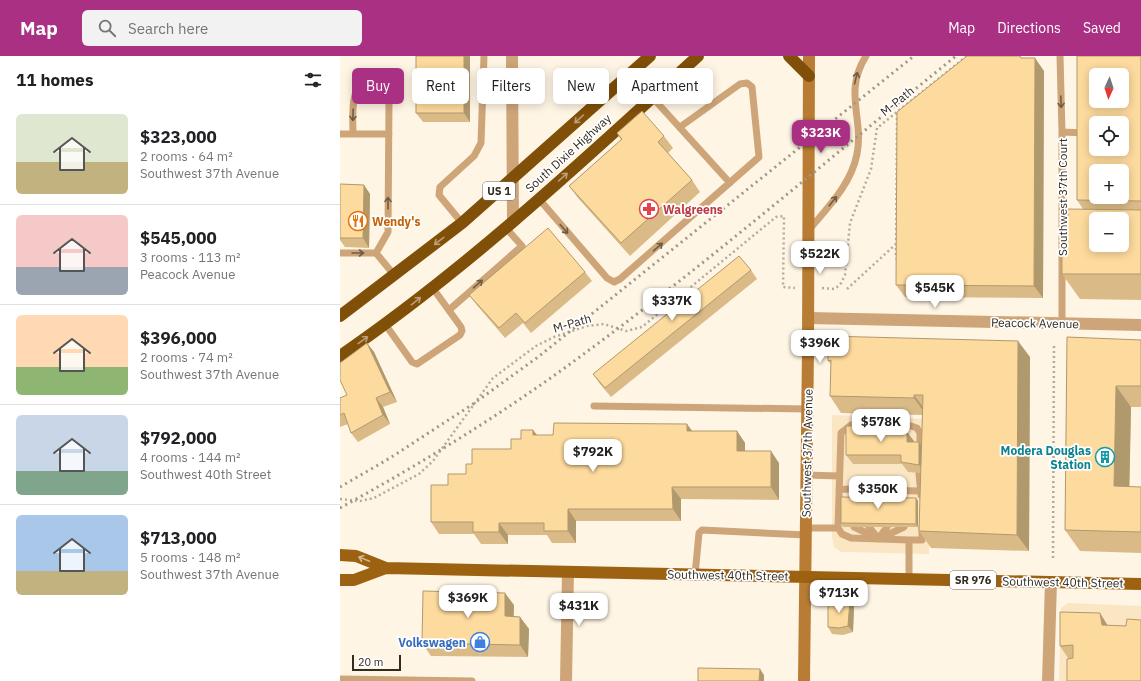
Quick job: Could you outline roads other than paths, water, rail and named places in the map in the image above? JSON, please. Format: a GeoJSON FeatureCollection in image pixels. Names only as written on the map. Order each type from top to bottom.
{"type":"FeatureCollection","features":[{"type":"Feature","properties":{"kind":"highway","name":"South Dixie Highway"},"geometry":{"type":"LineString","coordinates":[[340,316],[462,224],[650,56]]}},
{"type":"Feature","properties":{"kind":"highway","name":"South Dixie Highway"},"geometry":{"type":"LineString","coordinates":[[685,68],[698,56]]}},
{"type":"Feature","properties":{"kind":"highway"},"geometry":{"type":"LineString","coordinates":[[789,56],[809,76]]}},
{"type":"Feature","properties":{"kind":"highway","name":"South Dixie Highway"},"geometry":{"type":"LineString","coordinates":[[340,356],[385,324],[510,224],[644,104]]}},
{"type":"Feature","properties":{"kind":"main road","name":"Southwest 37th Avenue"},"geometry":{"type":"LineString","coordinates":[[804,681],[809,56]]}},
{"type":"Feature","properties":{"kind":"main road","name":"Southwest 40th Street"},"geometry":{"type":"LineString","coordinates":[[340,555],[356,556],[386,568],[1141,584]]}},
{"type":"Feature","properties":{"kind":"main road","name":"Southwest 40th Street"},"geometry":{"type":"LineString","coordinates":[[340,580],[354,580],[386,568]]}},
{"type":"Feature","properties":{"kind":"street"},"geometry":{"type":"LineString","coordinates":[[510,224],[513,179],[512,56]]}},
{"type":"Feature","properties":{"kind":"street","name":"Peacock Avenue"},"geometry":{"type":"LineString","coordinates":[[808,318],[1141,325]]}},
{"type":"Feature","properties":{"kind":"street"},"geometry":{"type":"LineString","coordinates":[[566,681],[568,572]]}},
{"type":"Feature","properties":{"kind":"street"},"geometry":{"type":"LineString","coordinates":[[1048,681],[1051,582]]}},
{"type":"Feature","properties":{"kind":"lane"},"geometry":{"type":"LineString","coordinates":[[462,224],[439,195],[440,187],[474,156],[480,143],[482,136],[484,56]]}},
{"type":"Feature","properties":{"kind":"lane"},"geometry":{"type":"LineString","coordinates":[[808,231],[841,190],[855,164],[858,141],[854,97],[855,84],[858,71],[866,56]]}},
{"type":"Feature","properties":{"kind":"lane","name":"Southwest 37th Court"},"geometry":{"type":"LineString","coordinates":[[1060,56],[1065,224],[1062,323]]}},
{"type":"Feature","properties":{"kind":"lane"},"geometry":{"type":"LineString","coordinates":[[539,199],[607,278],[614,282],[620,279],[759,157],[752,87],[747,83],[740,84],[680,127]]}},
{"type":"Feature","properties":{"kind":"lane"},"geometry":{"type":"LineString","coordinates":[[353,134],[354,95],[358,88],[364,84],[379,85],[385,90],[389,100],[388,232],[376,253]]}},
{"type":"Feature","properties":{"kind":"lane"},"geometry":{"type":"LineString","coordinates":[[659,104],[730,183]]}},
{"type":"Feature","properties":{"kind":"lane"},"geometry":{"type":"LineString","coordinates":[[1062,132],[1086,133]]}},
{"type":"Feature","properties":{"kind":"lane"},"geometry":{"type":"LineString","coordinates":[[340,134],[389,134]]}},
{"type":"Feature","properties":{"kind":"lane"},"geometry":{"type":"LineString","coordinates":[[449,310],[522,246],[510,224]]}},
{"type":"Feature","properties":{"kind":"lane"},"geometry":{"type":"LineString","coordinates":[[340,253],[376,253]]}},
{"type":"Feature","properties":{"kind":"lane"},"geometry":{"type":"LineString","coordinates":[[376,253],[395,276]]}},
{"type":"Feature","properties":{"kind":"lane"},"geometry":{"type":"LineString","coordinates":[[385,324],[412,362],[417,364],[460,335],[462,331],[461,327],[432,287]]}},
{"type":"Feature","properties":{"kind":"lane"},"geometry":{"type":"LineString","coordinates":[[594,406],[807,409]]}},
{"type":"Feature","properties":{"kind":"lane"},"geometry":{"type":"LineString","coordinates":[[920,451],[920,433],[917,428],[903,425],[851,425],[841,433],[838,528],[842,534],[851,538],[922,540],[922,516]]}},
{"type":"Feature","properties":{"kind":"lane"},"geometry":{"type":"LineString","coordinates":[[919,474],[919,491],[923,500]]}},
{"type":"Feature","properties":{"kind":"lane"},"geometry":{"type":"LineString","coordinates":[[806,475],[839,476]]}},
{"type":"Feature","properties":{"kind":"lane"},"geometry":{"type":"LineString","coordinates":[[839,489],[919,491]]}},
{"type":"Feature","properties":{"kind":"lane"},"geometry":{"type":"LineString","coordinates":[[869,501],[878,490]]}},
{"type":"Feature","properties":{"kind":"lane"},"geometry":{"type":"LineString","coordinates":[[878,490],[887,501]]}},
{"type":"Feature","properties":{"kind":"lane"},"geometry":{"type":"LineString","coordinates":[[854,501],[878,490],[904,501]]}},
{"type":"Feature","properties":{"kind":"lane"},"geometry":{"type":"LineString","coordinates":[[854,527],[878,539]]}},
{"type":"Feature","properties":{"kind":"lane"},"geometry":{"type":"LineString","coordinates":[[869,527],[878,539]]}},
{"type":"Feature","properties":{"kind":"lane"},"geometry":{"type":"LineString","coordinates":[[878,539],[887,527]]}},
{"type":"Feature","properties":{"kind":"lane"},"geometry":{"type":"LineString","coordinates":[[878,539],[904,527]]}},
{"type":"Feature","properties":{"kind":"lane"},"geometry":{"type":"LineString","coordinates":[[695,575],[699,533],[702,530],[806,531],[838,528]]}},
{"type":"Feature","properties":{"kind":"lane"},"geometry":{"type":"LineString","coordinates":[[909,540],[909,579]]}},
{"type":"Feature","properties":{"kind":"lane"},"geometry":{"type":"LineString","coordinates":[[340,679],[472,681]]}},
{"type":"Feature","properties":{"kind":"railway"},"geometry":{"type":"LineString","coordinates":[[340,487],[390,458],[473,404],[538,357],[914,56]]}},
{"type":"Feature","properties":{"kind":"railway"},"geometry":{"type":"LineString","coordinates":[[340,508],[421,462],[474,429],[526,395],[604,339],[756,220],[956,56]]}},
{"type":"Feature","properties":{"kind":"place","name":"Walgreens"},"geometry":{"type":"Point","coordinates":[649,209]}},
{"type":"Feature","properties":{"kind":"place","name":"Wendy's"},"geometry":{"type":"Point","coordinates":[358,221]}},
{"type":"Feature","properties":{"kind":"place","name":"Modera Douglas Station"},"geometry":{"type":"Point","coordinates":[1105,457]}},
{"type":"Feature","properties":{"kind":"place","name":"Volkswagen"},"geometry":{"type":"Point","coordinates":[480,642]}}]}
